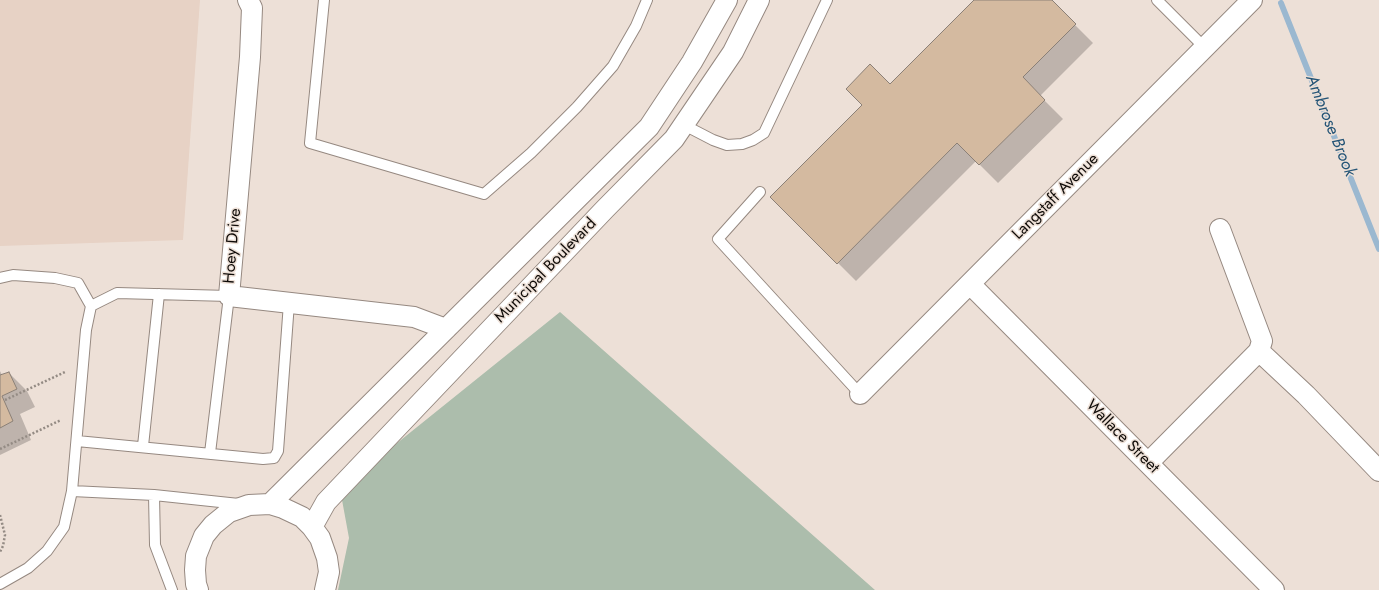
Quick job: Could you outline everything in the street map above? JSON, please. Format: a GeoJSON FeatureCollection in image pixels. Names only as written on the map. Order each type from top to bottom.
{"type":"FeatureCollection","features":[{"type":"Feature","properties":{"kind":"street","name":"Hoey Drive"},"geometry":{"type":"LineString","coordinates":[[248,0],[252,8],[250,57],[228,296],[414,317],[446,329]]}},
{"type":"Feature","properties":{"kind":"street","name":"Municipal Boulevard"},"geometry":{"type":"LineString","coordinates":[[270,504],[649,128],[692,62],[727,0]]}},
{"type":"Feature","properties":{"kind":"street","name":"Municipal Boulevard"},"geometry":{"type":"LineString","coordinates":[[312,527],[326,502],[594,220],[674,139],[733,52],[759,0]]}},
{"type":"Feature","properties":{"kind":"street","name":"Langstaff Avenue"},"geometry":{"type":"LineString","coordinates":[[860,394],[1252,0]]}},
{"type":"Feature","properties":{"kind":"street"},"geometry":{"type":"LineString","coordinates":[[1148,463],[1258,351],[1262,341],[1220,230]]}},
{"type":"Feature","properties":{"kind":"street","name":"Wallace Street"},"geometry":{"type":"LineString","coordinates":[[970,284],[1274,590]]}},
{"type":"Feature","properties":{"kind":"street"},"geometry":{"type":"LineString","coordinates":[[1258,351],[1306,395],[1379,471]]}},
{"type":"Feature","properties":{"kind":"street"},"geometry":{"type":"LineString","coordinates":[[194,588],[196,556],[204,536],[213,525],[229,512],[249,505],[270,504],[302,517],[320,538],[327,558],[328,572],[325,590]]}},
{"type":"Feature","properties":{"kind":"lane"},"geometry":{"type":"LineString","coordinates":[[324,0],[310,143],[484,194],[531,153],[613,66],[636,26],[647,0]]}},
{"type":"Feature","properties":{"kind":"lane"},"geometry":{"type":"LineString","coordinates":[[684,125],[713,140],[727,145],[742,144],[753,140],[764,133],[827,0]]}},
{"type":"Feature","properties":{"kind":"lane"},"geometry":{"type":"LineString","coordinates":[[1157,0],[1204,48]]}},
{"type":"Feature","properties":{"kind":"lane"},"geometry":{"type":"LineString","coordinates":[[760,192],[718,239],[860,394]]}},
{"type":"Feature","properties":{"kind":"lane"},"geometry":{"type":"LineString","coordinates":[[0,278],[13,275],[54,278],[78,283],[90,306],[86,330],[72,491],[64,527],[47,551],[28,568],[0,584]]}},
{"type":"Feature","properties":{"kind":"lane"},"geometry":{"type":"LineString","coordinates":[[90,306],[117,293],[228,296],[210,453]]}},
{"type":"Feature","properties":{"kind":"lane"},"geometry":{"type":"LineString","coordinates":[[143,446],[159,294]]}},
{"type":"Feature","properties":{"kind":"lane"},"geometry":{"type":"LineString","coordinates":[[77,441],[143,446],[263,459],[274,458],[278,451],[290,303]]}},
{"type":"Feature","properties":{"kind":"lane"},"geometry":{"type":"LineString","coordinates":[[72,491],[154,495],[249,505]]}},
{"type":"Feature","properties":{"kind":"lane"},"geometry":{"type":"LineString","coordinates":[[154,495],[155,545],[172,590]]}},
{"type":"Feature","properties":{"kind":"path"},"geometry":{"type":"LineString","coordinates":[[5,400],[65,372]]}},
{"type":"Feature","properties":{"kind":"path"},"geometry":{"type":"LineString","coordinates":[[0,449],[61,420]]}},
{"type":"Feature","properties":{"kind":"path"},"geometry":{"type":"LineString","coordinates":[[0,515],[5,535],[0,552]]}},
{"type":"Feature","properties":{"kind":"shaded area"},"geometry":{"type":"Polygon","coordinates":[[[0,0],[200,0],[183,240],[0,246],[0,0]]]}},
{"type":"Feature","properties":{"kind":"green space"},"geometry":{"type":"Polygon","coordinates":[[[560,312],[875,590],[338,590],[349,538],[340,489],[560,312]]]}},
{"type":"Feature","properties":{"kind":"building"},"geometry":{"type":"Polygon","coordinates":[[[974,0],[1052,0],[1076,24],[1023,77],[1045,100],[979,165],[957,143],[837,264],[770,197],[862,105],[846,89],[870,64],[890,84],[974,0]]]}},
{"type":"Feature","properties":{"kind":"building"},"geometry":{"type":"Polygon","coordinates":[[[9,372],[17,389],[2,396],[13,421],[0,428],[0,375],[9,372]]]}},
{"type":"Feature","properties":{"kind":"waterway","name":"Ambrose Brook"},"geometry":{"type":"LineString","coordinates":[[1281,3],[1379,249]]}}]}
